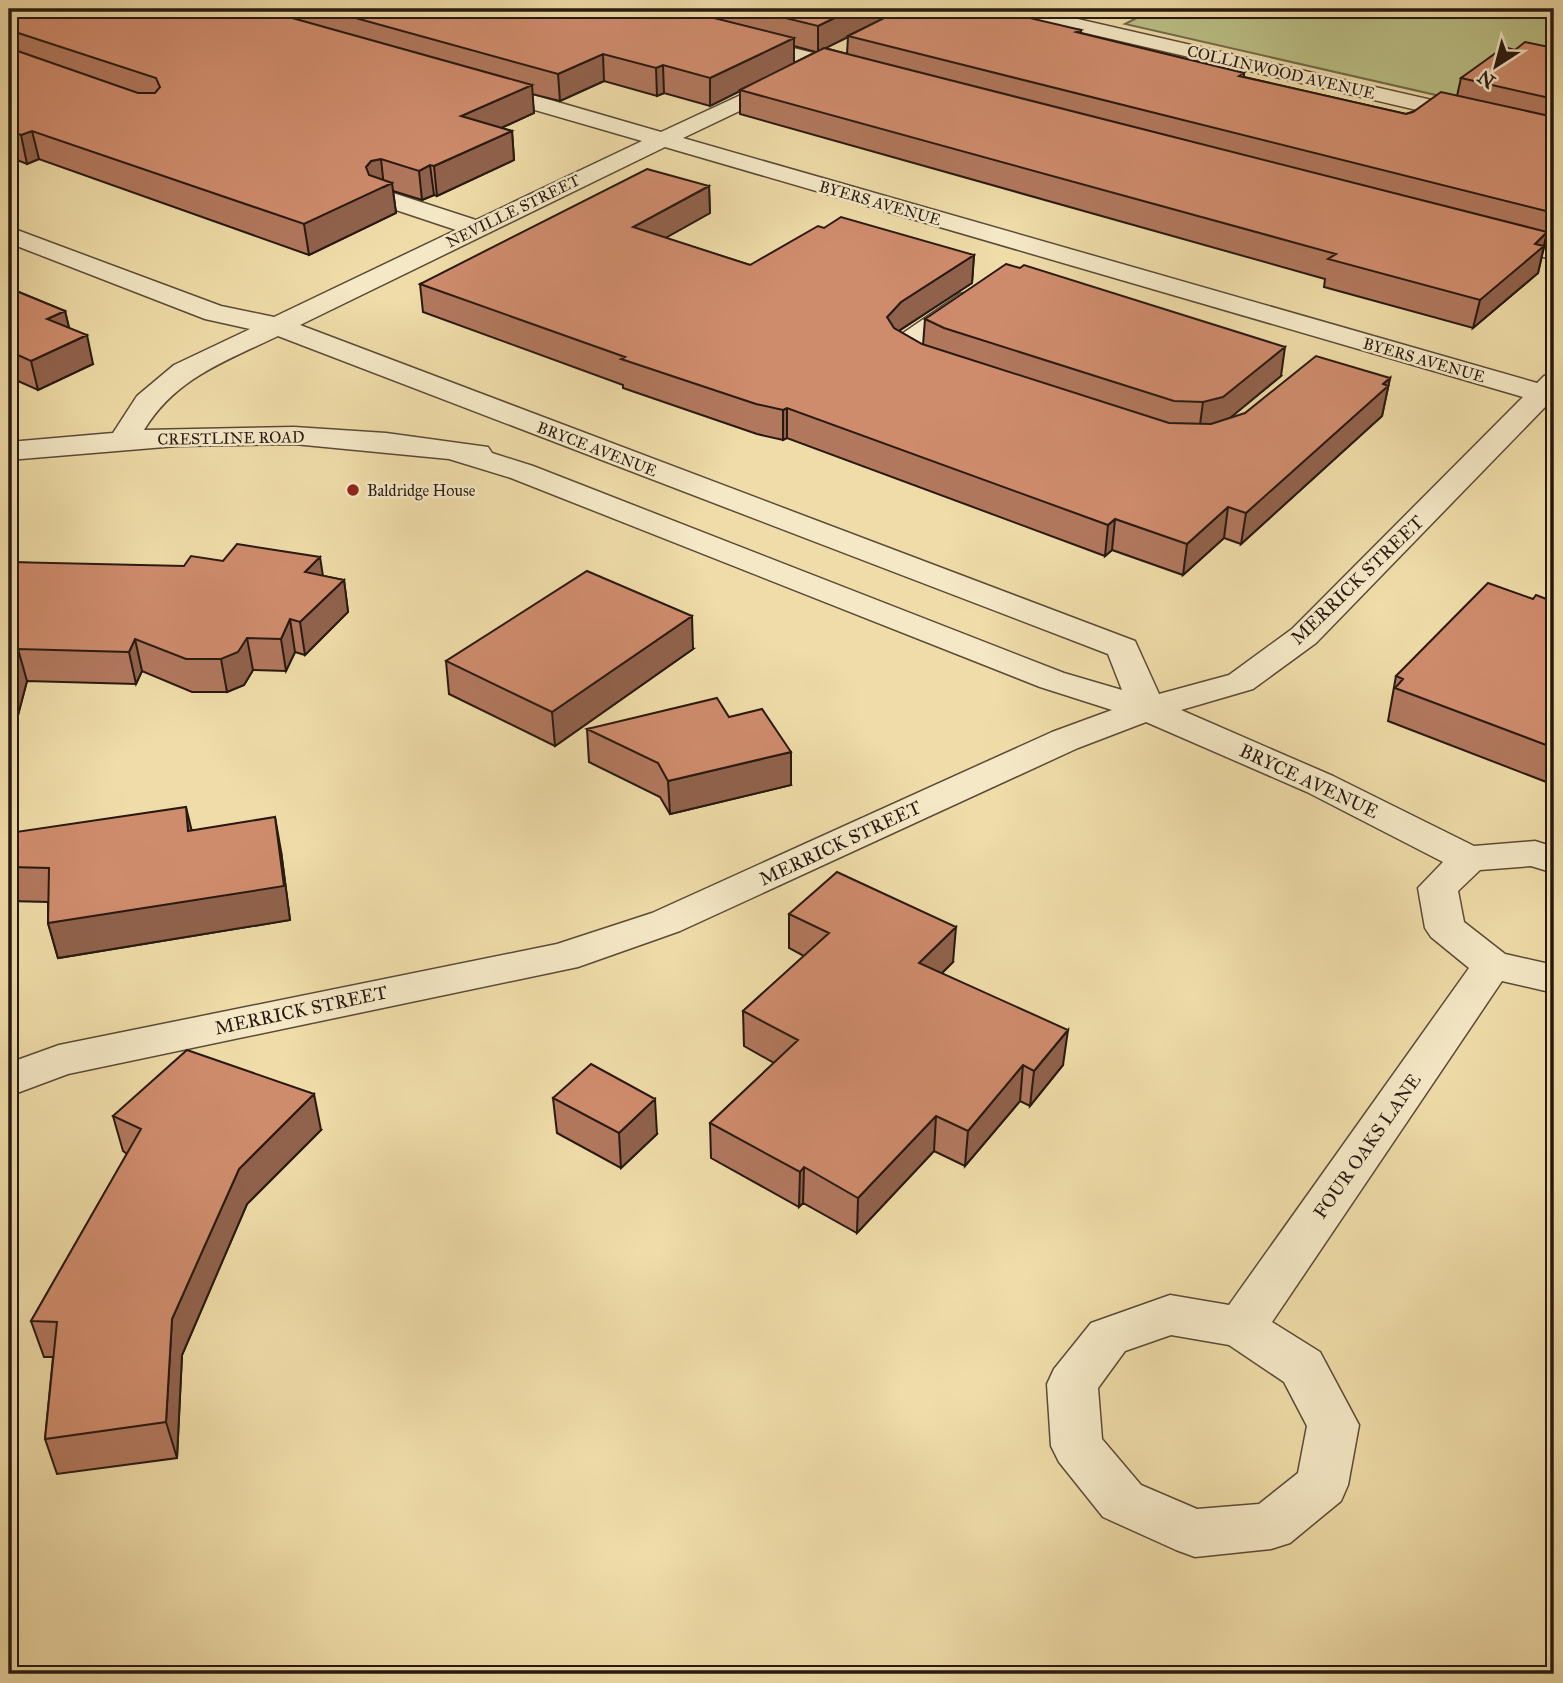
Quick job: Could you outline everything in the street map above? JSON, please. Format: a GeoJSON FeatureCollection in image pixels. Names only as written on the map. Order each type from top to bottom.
{"type":"FeatureCollection","features":[{"type":"Feature","properties":{"kind":"street","name":"COLLINWOOD AVENUE"},"geometry":{"type":"LineString","coordinates":[[1009,9],[1554,135]]}},
{"type":"Feature","properties":{"kind":"street"},"geometry":{"type":"LineString","coordinates":[[717,35],[874,75]]}},
{"type":"Feature","properties":{"kind":"street","name":"NEVILLE STREET"},"geometry":{"type":"LineString","coordinates":[[123,440],[147,402],[184,371],[845,50]]}},
{"type":"Feature","properties":{"kind":"street","name":"BYERS AVENUE"},"geometry":{"type":"LineString","coordinates":[[467,83],[1043,251],[1338,347],[1550,391]]}},
{"type":"Feature","properties":{"kind":"street"},"geometry":{"type":"LineString","coordinates":[[384,198],[477,229]]}},
{"type":"Feature","properties":{"kind":"street"},"geometry":{"type":"LineString","coordinates":[[1473,230],[1554,252]]}},
{"type":"Feature","properties":{"kind":"street","name":"BRYCE AVENUE"},"geometry":{"type":"LineString","coordinates":[[9,234],[214,313],[276,326],[1123,648],[1147,709]]}},
{"type":"Feature","properties":{"kind":"street"},"geometry":{"type":"LineString","coordinates":[[958,374],[906,353],[903,346],[1043,251]]}},
{"type":"Feature","properties":{"kind":"street","name":"MERRICK STREET"},"geometry":{"type":"LineString","coordinates":[[9,1080],[60,1060],[563,957],[666,922],[1065,740],[1147,709],[1241,682],[1304,636],[1550,391]]}},
{"type":"Feature","properties":{"kind":"street","name":"CRESTLINE ROAD"},"geometry":{"type":"LineString","coordinates":[[9,451],[123,440],[234,435],[352,438],[453,450]]}},
{"type":"Feature","properties":{"kind":"street"},"geometry":{"type":"LineString","coordinates":[[453,450],[680,480]]}},
{"type":"Feature","properties":{"kind":"street","name":"BRYCE AVENUE"},"geometry":{"type":"LineString","coordinates":[[453,450],[548,482],[1052,680],[1147,709],[1320,784],[1469,859]]}},
{"type":"Feature","properties":{"kind":"street"},"geometry":{"type":"LineString","coordinates":[[1554,861],[1535,853],[1469,859],[1438,888],[1445,928],[1492,965],[1554,979]]}},
{"type":"Feature","properties":{"kind":"street","name":"FOUR OAKS LANE"},"geometry":{"type":"LineString","coordinates":[[1241,1326],[1492,965]]}},
{"type":"Feature","properties":{"kind":"street"},"geometry":{"type":"LineString","coordinates":[[1170,1315],[1241,1326],[1302,1367],[1333,1425],[1322,1485],[1270,1526],[1195,1533],[1122,1501],[1077,1446],[1072,1384],[1108,1337],[1170,1315]]}},
{"type":"Feature","properties":{"kind":"green space"},"geometry":{"type":"Polygon","coordinates":[[[1154,9],[1554,9],[1554,122],[1125,24],[1154,9]]]}},
{"type":"Feature","properties":{"kind":"building"},"geometry":{"type":"Polygon","coordinates":[[[9,9],[260,9],[532,85],[461,116],[512,131],[419,171],[381,159],[371,161],[366,167],[369,175],[392,183],[304,224],[32,131],[21,135],[9,131],[9,48],[138,93],[155,93],[160,87],[156,78],[9,30],[9,9]]]}},
{"type":"Feature","properties":{"kind":"building"},"geometry":{"type":"Polygon","coordinates":[[[323,9],[678,9],[794,38],[710,78],[663,65],[656,68],[603,54],[558,74],[323,9]]]}},
{"type":"Feature","properties":{"kind":"building"},"geometry":{"type":"Polygon","coordinates":[[[749,9],[853,9],[818,26],[749,9]]]}},
{"type":"Feature","properties":{"kind":"building"},"geometry":{"type":"Polygon","coordinates":[[[902,9],[992,9],[1244,73],[1239,76],[1406,114],[1441,92],[1554,117],[1554,213],[848,36],[902,9]]]}},
{"type":"Feature","properties":{"kind":"building"},"geometry":{"type":"Polygon","coordinates":[[[1525,42],[1554,48],[1554,99],[1461,78],[1504,47],[1515,50],[1525,42]]]}},
{"type":"Feature","properties":{"kind":"building"},"geometry":{"type":"Polygon","coordinates":[[[824,48],[1547,232],[1535,244],[1544,246],[1480,300],[1328,259],[1336,254],[740,90],[824,48]]]}},
{"type":"Feature","properties":{"kind":"building"},"geometry":{"type":"Polygon","coordinates":[[[647,169],[709,186],[633,227],[750,265],[818,226],[824,228],[841,217],[974,255],[901,302],[887,317],[894,328],[922,344],[1169,423],[1211,424],[1245,413],[1316,356],[1390,378],[1383,384],[1388,386],[1246,513],[1228,507],[1187,544],[1115,519],[1108,525],[787,408],[783,410],[756,404],[621,359],[625,357],[420,284],[647,169]]]}},
{"type":"Feature","properties":{"kind":"building"},"geometry":{"type":"Polygon","coordinates":[[[1006,264],[1020,268],[1024,265],[1285,347],[1223,397],[1203,402],[1174,401],[944,328],[925,319],[1006,264]]]}},
{"type":"Feature","properties":{"kind":"building"},"geometry":{"type":"Polygon","coordinates":[[[9,288],[65,311],[47,319],[87,335],[31,361],[9,351],[9,288]]]}},
{"type":"Feature","properties":{"kind":"building"},"geometry":{"type":"Polygon","coordinates":[[[237,544],[320,557],[305,572],[344,580],[300,622],[290,619],[281,639],[247,638],[238,652],[221,659],[186,659],[135,639],[129,652],[18,649],[9,683],[9,562],[184,566],[191,556],[223,561],[237,544]]]}},
{"type":"Feature","properties":{"kind":"building"},"geometry":{"type":"Polygon","coordinates":[[[587,571],[692,616],[552,712],[446,661],[587,571]]]}},
{"type":"Feature","properties":{"kind":"building"},"geometry":{"type":"Polygon","coordinates":[[[1488,583],[1533,599],[1536,595],[1554,602],[1554,748],[1395,688],[1403,679],[1396,676],[1488,583]]]}},
{"type":"Feature","properties":{"kind":"building"},"geometry":{"type":"Polygon","coordinates":[[[717,698],[729,717],[762,709],[791,752],[668,781],[658,763],[587,729],[717,698]]]}},
{"type":"Feature","properties":{"kind":"building"},"geometry":{"type":"Polygon","coordinates":[[[186,807],[188,831],[275,817],[284,886],[48,923],[49,868],[9,867],[9,833],[186,807]]]}},
{"type":"Feature","properties":{"kind":"building"},"geometry":{"type":"Polygon","coordinates":[[[837,872],[956,927],[919,963],[1068,1030],[1034,1071],[1023,1065],[968,1131],[936,1116],[858,1198],[804,1167],[800,1172],[710,1123],[798,1040],[743,1011],[829,933],[789,914],[837,872]]]}},
{"type":"Feature","properties":{"kind":"building"},"geometry":{"type":"Polygon","coordinates":[[[187,1050],[314,1094],[239,1169],[172,1319],[166,1422],[45,1439],[57,1322],[31,1321],[141,1129],[113,1116],[187,1050]]]}},
{"type":"Feature","properties":{"kind":"building"},"geometry":{"type":"Polygon","coordinates":[[[591,1064],[655,1099],[619,1133],[553,1098],[591,1064]]]}},
{"type":"Feature","properties":{"kind":"place","name":"Baldridge House"},"geometry":{"type":"Point","coordinates":[353,490]}}]}
